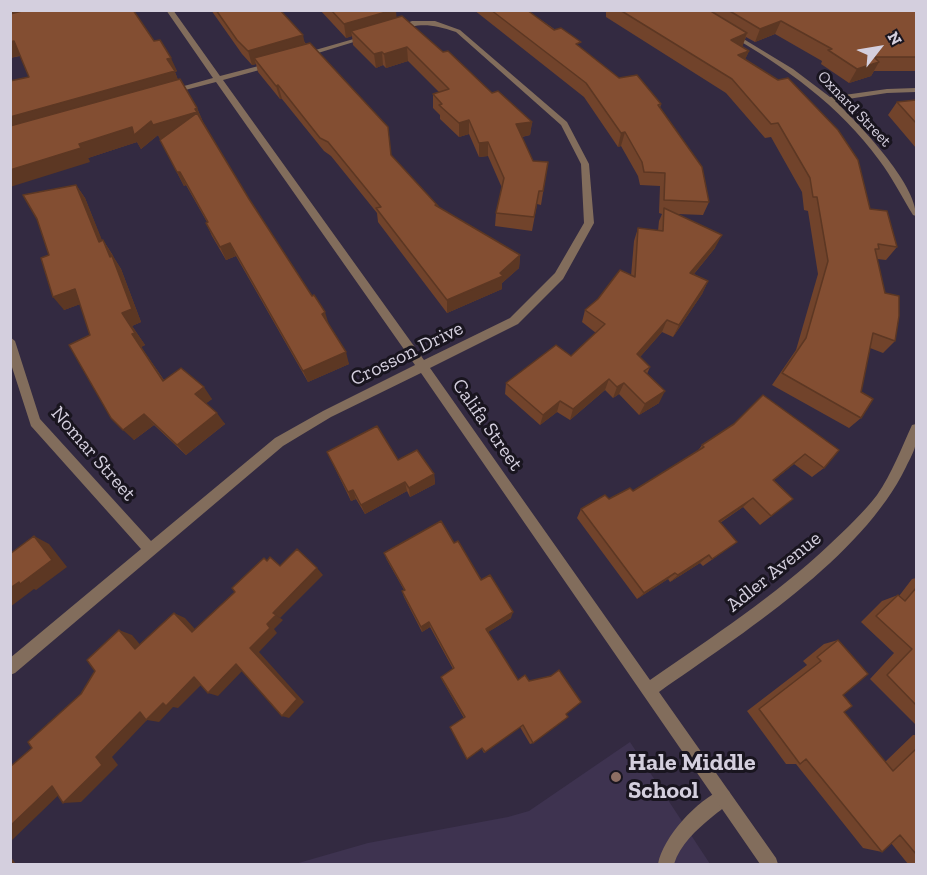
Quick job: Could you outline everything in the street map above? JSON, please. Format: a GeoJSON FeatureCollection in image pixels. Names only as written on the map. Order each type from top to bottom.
{"type":"FeatureCollection","features":[{"type":"Feature","properties":{"kind":"street","name":"Califa Street"},"geometry":{"type":"LineString","coordinates":[[169,10],[770,864]]}},
{"type":"Feature","properties":{"kind":"street","name":"Crosson Drive"},"geometry":{"type":"LineString","coordinates":[[10,669],[279,442],[327,414],[514,321],[559,276],[589,223],[585,164],[564,124],[458,31],[435,23],[412,23],[389,30]]}},
{"type":"Feature","properties":{"kind":"street","name":"Oxnard Street"},"geometry":{"type":"LineString","coordinates":[[720,28],[798,74],[829,100],[877,151],[916,213]]}},
{"type":"Feature","properties":{"kind":"street"},"geometry":{"type":"LineString","coordinates":[[297,57],[377,33]]}},
{"type":"Feature","properties":{"kind":"street"},"geometry":{"type":"LineString","coordinates":[[165,94],[286,60]]}},
{"type":"Feature","properties":{"kind":"street"},"geometry":{"type":"LineString","coordinates":[[829,100],[887,91],[916,90]]}},
{"type":"Feature","properties":{"kind":"street","name":"Nomar Street"},"geometry":{"type":"LineString","coordinates":[[10,341],[35,422],[150,549]]}},
{"type":"Feature","properties":{"kind":"street","name":"Adler Avenue"},"geometry":{"type":"LineString","coordinates":[[648,691],[818,566],[875,508],[908,451],[916,429]]}},
{"type":"Feature","properties":{"kind":"street"},"geometry":{"type":"LineString","coordinates":[[666,864],[667,856],[692,822],[723,797]]}},
{"type":"Feature","properties":{"kind":"shaded area","name":"Hale Middle School"},"geometry":{"type":"Polygon","coordinates":[[[630,742],[710,864],[295,864],[368,843],[529,811],[630,742]]]}},
{"type":"Feature","properties":{"kind":"building"},"geometry":{"type":"Polygon","coordinates":[[[26,10],[133,10],[154,41],[160,40],[171,58],[167,59],[175,71],[10,117],[10,81],[29,77],[14,41],[10,42],[10,14],[26,10]]]}},
{"type":"Feature","properties":{"kind":"building"},"geometry":{"type":"Polygon","coordinates":[[[216,10],[280,10],[303,35],[248,51],[237,40],[216,10]]]}},
{"type":"Feature","properties":{"kind":"building"},"geometry":{"type":"Polygon","coordinates":[[[331,10],[393,10],[344,24],[331,10]]]}},
{"type":"Feature","properties":{"kind":"building"},"geometry":{"type":"Polygon","coordinates":[[[491,10],[527,10],[554,30],[561,28],[581,42],[576,44],[619,78],[637,75],[661,104],[658,105],[702,167],[709,202],[664,200],[665,173],[644,172],[642,162],[625,132],[621,133],[586,83],[491,10]]]}},
{"type":"Feature","properties":{"kind":"building"},"geometry":{"type":"Polygon","coordinates":[[[620,10],[709,10],[747,33],[731,40],[749,51],[738,55],[778,80],[788,78],[838,130],[858,160],[870,209],[887,211],[897,247],[878,244],[879,249],[875,249],[885,293],[899,296],[895,341],[873,333],[861,392],[873,399],[861,418],[782,373],[806,338],[828,261],[817,197],[813,197],[810,178],[778,123],[771,124],[732,79],[620,10]]]}},
{"type":"Feature","properties":{"kind":"building"},"geometry":{"type":"Polygon","coordinates":[[[728,10],[916,10],[916,57],[874,57],[879,62],[857,69],[828,50],[832,49],[781,21],[760,29],[728,10]]]}},
{"type":"Feature","properties":{"kind":"building"},"geometry":{"type":"Polygon","coordinates":[[[402,16],[443,52],[448,51],[492,93],[498,91],[532,122],[516,124],[533,161],[548,162],[543,191],[539,191],[534,217],[496,213],[504,178],[488,142],[479,143],[469,120],[459,123],[439,105],[442,104],[433,94],[449,89],[407,47],[384,54],[382,52],[374,54],[351,31],[402,16]]]}},
{"type":"Feature","properties":{"kind":"building"},"geometry":{"type":"Polygon","coordinates":[[[310,43],[388,127],[391,155],[438,206],[435,205],[520,255],[500,273],[503,276],[447,300],[376,208],[381,207],[328,142],[320,138],[254,58],[310,43]]]}},
{"type":"Feature","properties":{"kind":"building"},"geometry":{"type":"Polygon","coordinates":[[[180,79],[197,108],[195,109],[197,112],[153,125],[151,121],[134,135],[132,127],[79,144],[81,148],[10,170],[10,126],[180,79]]]}},
{"type":"Feature","properties":{"kind":"building"},"geometry":{"type":"Polygon","coordinates":[[[916,100],[916,123],[897,102],[916,100]]]}},
{"type":"Feature","properties":{"kind":"building"},"geometry":{"type":"Polygon","coordinates":[[[197,113],[249,199],[312,296],[314,295],[325,312],[322,314],[346,352],[303,371],[230,243],[220,247],[160,140],[197,113]]]}},
{"type":"Feature","properties":{"kind":"building"},"geometry":{"type":"Polygon","coordinates":[[[76,185],[99,242],[103,240],[110,257],[112,256],[132,309],[122,313],[135,333],[132,334],[163,381],[181,368],[204,387],[195,394],[217,413],[177,445],[144,414],[123,430],[111,418],[69,345],[90,335],[75,289],[53,297],[41,258],[49,255],[37,219],[23,195],[76,185]]]}},
{"type":"Feature","properties":{"kind":"building"},"geometry":{"type":"Polygon","coordinates":[[[664,208],[722,235],[690,273],[708,281],[679,325],[667,320],[637,354],[650,367],[644,371],[665,391],[645,404],[624,383],[617,387],[609,379],[573,409],[560,401],[543,415],[506,383],[556,345],[571,356],[605,324],[585,310],[598,299],[620,270],[635,277],[638,228],[663,231],[664,208]]]}},
{"type":"Feature","properties":{"kind":"building"},"geometry":{"type":"Polygon","coordinates":[[[763,395],[839,450],[824,468],[805,454],[773,480],[793,499],[771,516],[753,498],[719,521],[737,542],[712,559],[709,555],[644,593],[581,509],[605,495],[609,499],[630,488],[633,491],[704,447],[702,445],[734,424],[763,395]]]}},
{"type":"Feature","properties":{"kind":"building"},"geometry":{"type":"Polygon","coordinates":[[[377,426],[398,460],[417,450],[434,474],[409,488],[405,482],[361,505],[353,490],[348,492],[327,452],[377,426]]]}},
{"type":"Feature","properties":{"kind":"building"},"geometry":{"type":"Polygon","coordinates":[[[441,521],[454,543],[458,541],[481,580],[490,575],[513,612],[486,629],[518,680],[525,675],[529,681],[551,676],[559,670],[581,702],[566,714],[568,717],[533,743],[523,725],[485,752],[482,748],[467,759],[450,727],[465,717],[441,677],[454,668],[429,622],[421,627],[402,591],[405,590],[384,553],[441,521]]]}},
{"type":"Feature","properties":{"kind":"building"},"geometry":{"type":"Polygon","coordinates":[[[34,536],[52,560],[20,584],[19,582],[10,588],[10,554],[34,536]]]}},
{"type":"Feature","properties":{"kind":"building"},"geometry":{"type":"Polygon","coordinates":[[[297,549],[317,568],[273,613],[276,615],[267,624],[270,628],[250,648],[297,699],[282,716],[236,664],[208,693],[194,677],[166,706],[163,703],[146,720],[140,712],[96,757],[102,765],[63,803],[52,786],[10,826],[10,767],[32,748],[28,742],[81,694],[95,671],[87,660],[119,630],[135,649],[174,613],[192,632],[235,592],[232,588],[264,558],[267,561],[270,557],[280,566],[297,549]]]}},
{"type":"Feature","properties":{"kind":"building"},"geometry":{"type":"Polygon","coordinates":[[[916,588],[916,705],[887,675],[912,649],[876,616],[898,595],[905,601],[916,588]]]}},
{"type":"Feature","properties":{"kind":"building"},"geometry":{"type":"Polygon","coordinates":[[[838,640],[868,674],[843,695],[852,706],[844,712],[893,771],[916,749],[916,854],[900,835],[882,852],[806,759],[800,764],[759,709],[821,661],[817,657],[838,640]]]}},
{"type":"Feature","properties":{"kind":"place","name":"Hale Middle School"},"geometry":{"type":"Point","coordinates":[616,777]}}]}
